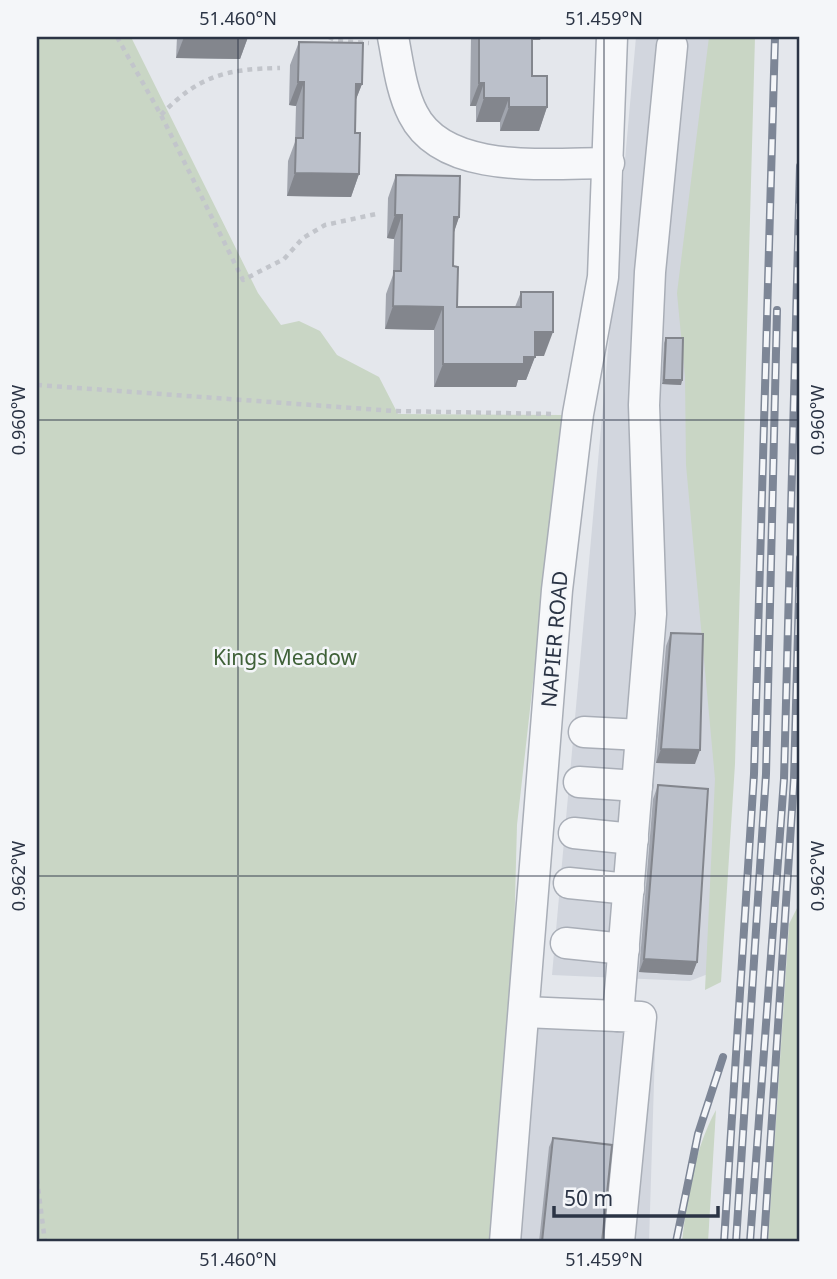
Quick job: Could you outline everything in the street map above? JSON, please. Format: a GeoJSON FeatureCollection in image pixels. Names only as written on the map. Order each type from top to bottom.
{"type":"FeatureCollection","features":[{"type":"Feature","properties":{"kind":"street","name":"NAPIER ROAD"},"geometry":{"type":"LineString","coordinates":[[505,1242],[557,590],[578,414],[603,277],[612,37]]}},
{"type":"Feature","properties":{"kind":"street"},"geometry":{"type":"LineString","coordinates":[[385,39],[413,115],[436,142],[467,158],[609,163]]}},
{"type":"Feature","properties":{"kind":"street"},"geometry":{"type":"LineString","coordinates":[[619,1242],[629,1016],[624,950],[651,614],[644,405],[650,272],[672,46]]}},
{"type":"Feature","properties":{"kind":"street"},"geometry":{"type":"LineString","coordinates":[[584,732],[642,735]]}},
{"type":"Feature","properties":{"kind":"street"},"geometry":{"type":"LineString","coordinates":[[579,782],[637,786]]}},
{"type":"Feature","properties":{"kind":"street"},"geometry":{"type":"LineString","coordinates":[[574,833],[633,839]]}},
{"type":"Feature","properties":{"kind":"street"},"geometry":{"type":"LineString","coordinates":[[569,883],[629,889]]}},
{"type":"Feature","properties":{"kind":"street"},"geometry":{"type":"LineString","coordinates":[[566,943],[624,950]]}},
{"type":"Feature","properties":{"kind":"street"},"geometry":{"type":"LineString","coordinates":[[524,1012],[629,1016]]}},
{"type":"Feature","properties":{"kind":"path"},"geometry":{"type":"LineString","coordinates":[[117,37],[161,115],[243,280],[284,260],[303,238],[325,225],[376,214]]}},
{"type":"Feature","properties":{"kind":"path"},"geometry":{"type":"LineString","coordinates":[[329,37],[337,41],[366,44],[385,39]]}},
{"type":"Feature","properties":{"kind":"path"},"geometry":{"type":"LineString","coordinates":[[161,115],[197,83],[223,72],[280,68]]}},
{"type":"Feature","properties":{"kind":"path"},"geometry":{"type":"LineString","coordinates":[[37,385],[394,411],[578,414]]}},
{"type":"Feature","properties":{"kind":"path"},"geometry":{"type":"LineString","coordinates":[[37,1179],[45,1242]]}},
{"type":"Feature","properties":{"kind":"shaded area"},"geometry":{"type":"Polygon","coordinates":[[[636,37],[717,37],[724,779],[708,974],[690,981],[552,975],[636,37]]]}},
{"type":"Feature","properties":{"kind":"shaded area"},"geometry":{"type":"Polygon","coordinates":[[[656,1018],[649,1242],[514,1242],[534,1019],[656,1018]]]}},
{"type":"Feature","properties":{"kind":"green space","name":"Kings Meadow"},"geometry":{"type":"Polygon","coordinates":[[[37,37],[131,37],[258,293],[281,325],[299,321],[320,331],[337,355],[379,377],[398,414],[563,415],[517,825],[512,1011],[493,1242],[37,1242],[37,37]]]}},
{"type":"Feature","properties":{"kind":"green space"},"geometry":{"type":"Polygon","coordinates":[[[709,37],[755,37],[735,764],[721,982],[705,990],[715,779],[686,465],[685,377],[677,293],[709,37]]]}},
{"type":"Feature","properties":{"kind":"green space"},"geometry":{"type":"Polygon","coordinates":[[[800,713],[800,791],[791,791],[800,713]]]}},
{"type":"Feature","properties":{"kind":"green space"},"geometry":{"type":"Polygon","coordinates":[[[800,902],[798,1242],[768,1242],[789,924],[800,902]]]}},
{"type":"Feature","properties":{"kind":"green space"},"geometry":{"type":"Polygon","coordinates":[[[716,1110],[708,1242],[682,1242],[697,1157],[716,1110]]]}},
{"type":"Feature","properties":{"kind":"building"},"geometry":{"type":"Polygon","coordinates":[[[479,37],[532,37],[532,76],[547,76],[547,107],[509,107],[509,98],[484,98],[484,83],[479,83],[479,37]]]}},
{"type":"Feature","properties":{"kind":"building"},"geometry":{"type":"Polygon","coordinates":[[[299,42],[363,43],[362,84],[356,84],[355,133],[360,133],[359,174],[295,173],[296,138],[303,138],[304,82],[298,82],[299,42]]]}},
{"type":"Feature","properties":{"kind":"building"},"geometry":{"type":"Polygon","coordinates":[[[396,175],[460,176],[459,217],[454,217],[453,266],[458,267],[457,307],[521,307],[521,292],[553,292],[553,332],[535,332],[535,357],[524,357],[524,364],[443,364],[443,307],[393,306],[394,271],[401,271],[402,215],[395,215],[396,175]]]}},
{"type":"Feature","properties":{"kind":"building"},"geometry":{"type":"Polygon","coordinates":[[[666,338],[683,338],[682,380],[664,380],[666,338]]]}},
{"type":"Feature","properties":{"kind":"building"},"geometry":{"type":"Polygon","coordinates":[[[671,633],[703,634],[700,750],[661,749],[671,633]]]}},
{"type":"Feature","properties":{"kind":"building"},"geometry":{"type":"Polygon","coordinates":[[[658,785],[708,789],[697,962],[644,959],[658,785]]]}},
{"type":"Feature","properties":{"kind":"building"},"geometry":{"type":"Polygon","coordinates":[[[553,1138],[612,1145],[602,1242],[542,1242],[553,1138]]]}},
{"type":"Feature","properties":{"kind":"railway"},"geometry":{"type":"LineString","coordinates":[[724,1242],[754,774],[775,37]]}},
{"type":"Feature","properties":{"kind":"railway"},"geometry":{"type":"LineString","coordinates":[[750,1242],[784,779],[800,166]]}},
{"type":"Feature","properties":{"kind":"railway"},"geometry":{"type":"LineString","coordinates":[[736,1242],[766,774],[777,310]]}},
{"type":"Feature","properties":{"kind":"railway"},"geometry":{"type":"LineString","coordinates":[[764,1242],[794,779],[800,558]]}},
{"type":"Feature","properties":{"kind":"railway"},"geometry":{"type":"LineString","coordinates":[[676,1242],[698,1134],[723,1057]]}}]}
